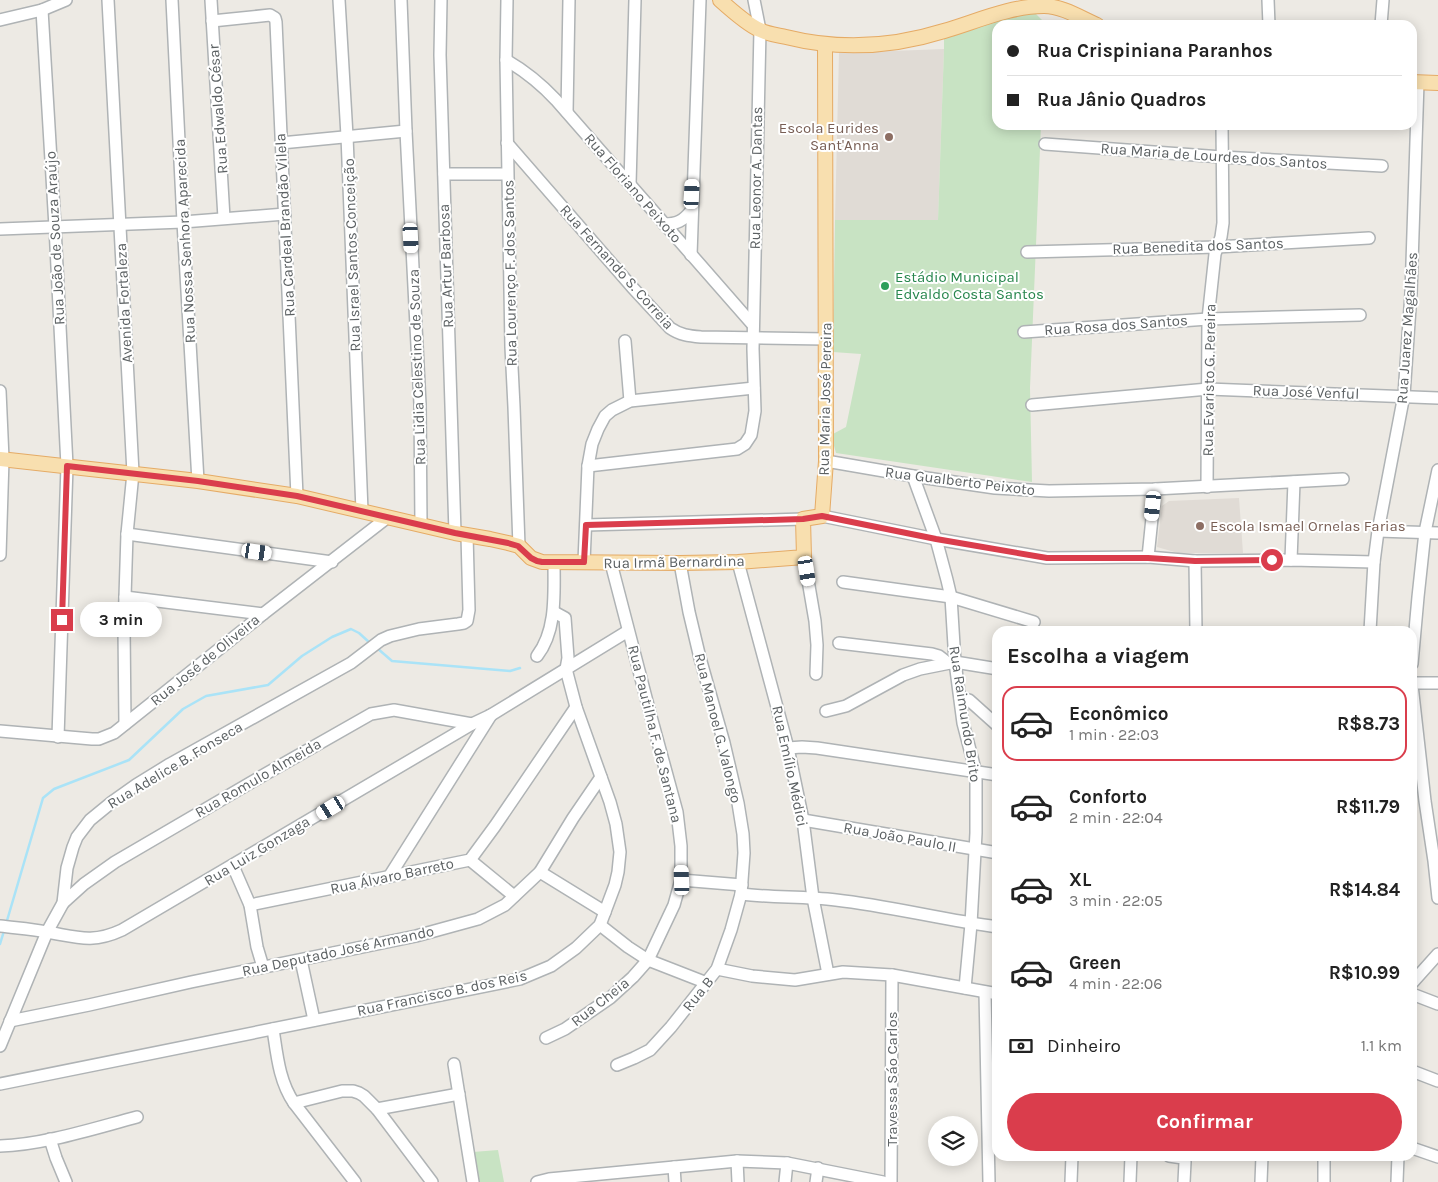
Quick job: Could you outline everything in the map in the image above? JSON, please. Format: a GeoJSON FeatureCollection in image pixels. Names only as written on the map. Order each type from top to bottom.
{"type":"FeatureCollection","features":[{"type":"Feature","properties":{"kind":"main road"},"geometry":{"type":"LineString","coordinates":[[720,0],[760,30],[825,44],[875,44],[906,41],[1044,3],[1087,20]]}},
{"type":"Feature","properties":{"kind":"main road","name":"Rua Maria José Pereira"},"geometry":{"type":"LineString","coordinates":[[822,516],[826,461],[825,44]]}},
{"type":"Feature","properties":{"kind":"main road"},"geometry":{"type":"LineString","coordinates":[[1417,82],[1438,83]]}},
{"type":"Feature","properties":{"kind":"main road"},"geometry":{"type":"LineString","coordinates":[[2,459],[198,481],[297,496],[518,546]]}},
{"type":"Feature","properties":{"kind":"main road"},"geometry":{"type":"LineString","coordinates":[[804,557],[803,519],[822,516]]}},
{"type":"Feature","properties":{"kind":"main road","name":"Rua Irmã Bernardina"},"geometry":{"type":"LineString","coordinates":[[518,546],[537,561],[554,562],[738,562],[804,557]]}},
{"type":"Feature","properties":{"kind":"street"},"geometry":{"type":"LineString","coordinates":[[0,20],[42,10],[66,0]]}},
{"type":"Feature","properties":{"kind":"street","name":"Avenida Fortaleza"},"geometry":{"type":"LineString","coordinates":[[108,0],[133,473],[127,534],[124,628],[125,724]]}},
{"type":"Feature","properties":{"kind":"street","name":"Rua Nossa Senhora Aparecida"},"geometry":{"type":"LineString","coordinates":[[172,0],[198,481]]}},
{"type":"Feature","properties":{"kind":"street","name":"Rua Edwaldo César"},"geometry":{"type":"LineString","coordinates":[[211,0],[224,218]]}},
{"type":"Feature","properties":{"kind":"street","name":"Rua Israel Santos Conceição"},"geometry":{"type":"LineString","coordinates":[[339,0],[347,136],[362,511]]}},
{"type":"Feature","properties":{"kind":"street","name":"Rua Lidia Celestino de Souza"},"geometry":{"type":"LineString","coordinates":[[401,0],[420,404],[420,524]]}},
{"type":"Feature","properties":{"kind":"street","name":"Rua Artur Barbosa"},"geometry":{"type":"LineString","coordinates":[[441,0],[440,55],[444,174],[461,534],[469,610],[467,621]]}},
{"type":"Feature","properties":{"kind":"street","name":"Rua Lourenço F. dos Santos"},"geometry":{"type":"LineString","coordinates":[[507,0],[507,174],[518,546]]}},
{"type":"Feature","properties":{"kind":"street"},"geometry":{"type":"LineString","coordinates":[[567,112],[569,0]]}},
{"type":"Feature","properties":{"kind":"street"},"geometry":{"type":"LineString","coordinates":[[630,184],[635,0]]}},
{"type":"Feature","properties":{"kind":"street"},"geometry":{"type":"LineString","coordinates":[[691,255],[700,0]]}},
{"type":"Feature","properties":{"kind":"street","name":"Rua Leonor A. Dantas"},"geometry":{"type":"LineString","coordinates":[[588,466],[737,449],[745,444],[751,435],[755,411],[753,325],[760,30],[754,0]]}},
{"type":"Feature","properties":{"kind":"street"},"geometry":{"type":"LineString","coordinates":[[1381,20],[1383,0]]}},
{"type":"Feature","properties":{"kind":"street"},"geometry":{"type":"LineString","coordinates":[[1267,1],[1269,20]]}},
{"type":"Feature","properties":{"kind":"street","name":"Rua João de Souza Araújo"},"geometry":{"type":"LineString","coordinates":[[42,10],[67,466],[58,737]]}},
{"type":"Feature","properties":{"kind":"street","name":"Rua Cardeal Brandão Vilela"},"geometry":{"type":"LineString","coordinates":[[212,21],[270,15],[275,18],[297,496]]}},
{"type":"Feature","properties":{"kind":"street","name":"Rua Floriano Peixoto"},"geometry":{"type":"LineString","coordinates":[[506,60],[533,78],[567,112],[753,325]]}},
{"type":"Feature","properties":{"kind":"street","name":"Rua Evaristo G. Pereira"},"geometry":{"type":"LineString","coordinates":[[1207,487],[1208,319],[1217,247],[1223,223],[1222,130]]}},
{"type":"Feature","properties":{"kind":"street","name":"Rua Juarez Magalhães"},"geometry":{"type":"LineString","coordinates":[[1370,626],[1374,562],[1378,532],[1404,395],[1411,293],[1414,130]]}},
{"type":"Feature","properties":{"kind":"street"},"geometry":{"type":"LineString","coordinates":[[281,144],[406,131]]}},
{"type":"Feature","properties":{"kind":"street","name":"Rua Fernando S. Correia"},"geometry":{"type":"LineString","coordinates":[[507,143],[670,328],[684,335],[701,337],[826,339]]}},
{"type":"Feature","properties":{"kind":"street","name":"Rua Maria de Lourdes dos Santos"},"geometry":{"type":"LineString","coordinates":[[1045,144],[1382,166]]}},
{"type":"Feature","properties":{"kind":"street"},"geometry":{"type":"LineString","coordinates":[[444,174],[507,174]]}},
{"type":"Feature","properties":{"kind":"street"},"geometry":{"type":"LineString","coordinates":[[664,224],[680,222],[692,211]]}},
{"type":"Feature","properties":{"kind":"street"},"geometry":{"type":"LineString","coordinates":[[0,229],[183,222],[285,214]]}},
{"type":"Feature","properties":{"kind":"street","name":"Rua Benedita dos Santos"},"geometry":{"type":"LineString","coordinates":[[1027,252],[1217,247],[1369,238]]}},
{"type":"Feature","properties":{"kind":"street","name":"Rua Rosa dos Santos"},"geometry":{"type":"LineString","coordinates":[[1024,332],[1208,319],[1360,315]]}},
{"type":"Feature","properties":{"kind":"street"},"geometry":{"type":"LineString","coordinates":[[626,341],[630,401]]}},
{"type":"Feature","properties":{"kind":"street"},"geometry":{"type":"LineString","coordinates":[[584,562],[588,466],[592,444],[605,416],[612,410],[630,401],[754,388]]}},
{"type":"Feature","properties":{"kind":"street","name":"Rua José Venful"},"geometry":{"type":"LineString","coordinates":[[1032,405],[1208,389],[1404,395],[1438,398]]}},
{"type":"Feature","properties":{"kind":"street"},"geometry":{"type":"LineString","coordinates":[[0,391],[2,459],[0,555]]}},
{"type":"Feature","properties":{"kind":"street","name":"Rua Gualberto Peixoto"},"geometry":{"type":"LineString","coordinates":[[826,461],[913,476],[1024,490],[1049,491],[1207,487],[1343,479]]}},
{"type":"Feature","properties":{"kind":"street"},"geometry":{"type":"LineString","coordinates":[[1415,626],[1425,532],[1438,470]]}},
{"type":"Feature","properties":{"kind":"street","name":"Rua Raimundo Brito"},"geometry":{"type":"LineString","coordinates":[[913,476],[946,573],[951,597],[951,662],[960,698],[963,723],[976,773],[975,850],[965,988]]}},
{"type":"Feature","properties":{"kind":"street"},"geometry":{"type":"LineString","coordinates":[[1291,560],[1294,482]]}},
{"type":"Feature","properties":{"kind":"street"},"geometry":{"type":"LineString","coordinates":[[1148,558],[1154,489]]}},
{"type":"Feature","properties":{"kind":"street"},"geometry":{"type":"LineString","coordinates":[[822,516],[936,539],[1047,558],[1374,562]]}},
{"type":"Feature","properties":{"kind":"street","name":"Rua José de Oliveira"},"geometry":{"type":"LineString","coordinates":[[0,731],[58,737],[99,738],[114,733],[388,517]]}},
{"type":"Feature","properties":{"kind":"street"},"geometry":{"type":"LineString","coordinates":[[586,525],[803,519]]}},
{"type":"Feature","properties":{"kind":"street"},"geometry":{"type":"LineString","coordinates":[[1378,532],[1438,533]]}},
{"type":"Feature","properties":{"kind":"street"},"geometry":{"type":"LineString","coordinates":[[127,534],[332,562]]}},
{"type":"Feature","properties":{"kind":"street"},"geometry":{"type":"LineString","coordinates":[[804,557],[815,622],[817,645],[816,674]]}},
{"type":"Feature","properties":{"kind":"street"},"geometry":{"type":"LineString","coordinates":[[1195,561],[1196,626]]}},
{"type":"Feature","properties":{"kind":"street"},"geometry":{"type":"LineString","coordinates":[[537,656],[545,644],[554,612],[554,562]]}},
{"type":"Feature","properties":{"kind":"street","name":"Rua Emílio Médici"},"geometry":{"type":"LineString","coordinates":[[738,562],[788,748],[803,820],[813,898],[828,974]]}},
{"type":"Feature","properties":{"kind":"street","name":"Rua Pautilha F. de Santana"},"geometry":{"type":"LineString","coordinates":[[611,563],[677,812],[681,846],[682,880],[674,904],[648,960]]}},
{"type":"Feature","properties":{"kind":"street","name":"Rua Manoel G. Valongo"},"geometry":{"type":"LineString","coordinates":[[680,563],[694,630],[738,803],[744,853],[741,890]]}},
{"type":"Feature","properties":{"kind":"street"},"geometry":{"type":"LineString","coordinates":[[843,582],[951,597],[1034,622]]}},
{"type":"Feature","properties":{"kind":"street"},"geometry":{"type":"LineString","coordinates":[[125,598],[263,614]]}},
{"type":"Feature","properties":{"kind":"street","name":"Rua Francisco B. dos Reis"},"geometry":{"type":"LineString","coordinates":[[0,1084],[520,979],[551,966],[576,948],[600,925],[615,885],[620,852],[616,824],[576,707],[566,669],[568,658],[566,620],[565,617],[554,612]]}},
{"type":"Feature","properties":{"kind":"street","name":"Rua Adelice B. Fonseca"},"geometry":{"type":"LineString","coordinates":[[0,1046],[47,932],[64,903],[67,868],[73,847],[82,829],[102,809],[170,764],[351,663],[386,638],[407,631],[467,621]]}},
{"type":"Feature","properties":{"kind":"street","name":"Rua Luiz Gonzaga"},"geometry":{"type":"LineString","coordinates":[[4,927],[80,938],[100,938],[112,935],[490,715],[628,631]]}},
{"type":"Feature","properties":{"kind":"street"},"geometry":{"type":"LineString","coordinates":[[840,643],[932,654],[951,662],[992,668]]}},
{"type":"Feature","properties":{"kind":"street"},"geometry":{"type":"LineString","coordinates":[[826,711],[846,706],[912,672],[951,662]]}},
{"type":"Feature","properties":{"kind":"street"},"geometry":{"type":"LineString","coordinates":[[1417,684],[1438,683]]}},
{"type":"Feature","properties":{"kind":"street"},"geometry":{"type":"LineString","coordinates":[[960,698],[969,700],[992,721]]}},
{"type":"Feature","properties":{"kind":"street","name":"Rua Álvaro Barreto"},"geometry":{"type":"LineString","coordinates":[[250,905],[470,860],[576,707]]}},
{"type":"Feature","properties":{"kind":"street","name":"Rua Romulo Almeida"},"geometry":{"type":"LineString","coordinates":[[64,903],[115,862],[371,714],[394,710],[472,724]]}},
{"type":"Feature","properties":{"kind":"street"},"geometry":{"type":"LineString","coordinates":[[389,877],[490,715]]}},
{"type":"Feature","properties":{"kind":"street"},"geometry":{"type":"LineString","coordinates":[[1417,729],[1438,898]]}},
{"type":"Feature","properties":{"kind":"street"},"geometry":{"type":"LineString","coordinates":[[788,748],[817,748],[992,774]]}},
{"type":"Feature","properties":{"kind":"street","name":"Rua Deputado José Armando"},"geometry":{"type":"LineString","coordinates":[[10,1021],[416,936],[478,919],[505,905],[540,872],[601,777]]}},
{"type":"Feature","properties":{"kind":"street","name":"Rua João Paulo II"},"geometry":{"type":"LineString","coordinates":[[803,820],[992,852]]}},
{"type":"Feature","properties":{"kind":"street"},"geometry":{"type":"LineString","coordinates":[[470,860],[514,896]]}},
{"type":"Feature","properties":{"kind":"street"},"geometry":{"type":"LineString","coordinates":[[233,866],[250,905],[257,947],[263,968]]}},
{"type":"Feature","properties":{"kind":"street"},"geometry":{"type":"LineString","coordinates":[[540,872],[605,912]]}},
{"type":"Feature","properties":{"kind":"street"},"geometry":{"type":"LineString","coordinates":[[682,880],[741,890],[768,897],[813,898],[890,908],[992,926]]}},
{"type":"Feature","properties":{"kind":"street","name":"Rua B"},"geometry":{"type":"LineString","coordinates":[[617,1065],[650,1050],[717,970],[731,930],[741,890]]}},
{"type":"Feature","properties":{"kind":"street"},"geometry":{"type":"LineString","coordinates":[[600,925],[648,960],[707,983]]}},
{"type":"Feature","properties":{"kind":"street"},"geometry":{"type":"LineString","coordinates":[[1417,977],[1438,954]]}},
{"type":"Feature","properties":{"kind":"street"},"geometry":{"type":"LineString","coordinates":[[301,960],[314,1020]]}},
{"type":"Feature","properties":{"kind":"street","name":"Rua Cheia"},"geometry":{"type":"LineString","coordinates":[[546,1038],[565,1029],[610,998],[648,960]]}},
{"type":"Feature","properties":{"kind":"street"},"geometry":{"type":"LineString","coordinates":[[717,970],[752,976],[795,980],[852,972],[892,975],[992,993]]}},
{"type":"Feature","properties":{"kind":"street","name":"Travessa Sáo Carlos"},"geometry":{"type":"LineString","coordinates":[[891,1182],[892,975]]}},
{"type":"Feature","properties":{"kind":"street"},"geometry":{"type":"LineString","coordinates":[[985,992],[992,1069]]}},
{"type":"Feature","properties":{"kind":"street"},"geometry":{"type":"LineString","coordinates":[[1417,996],[1438,1004]]}},
{"type":"Feature","properties":{"kind":"street"},"geometry":{"type":"LineString","coordinates":[[273,1029],[282,1082],[294,1102],[355,1182]]}},
{"type":"Feature","properties":{"kind":"street"},"geometry":{"type":"LineString","coordinates":[[454,1064],[473,1182]]}},
{"type":"Feature","properties":{"kind":"street"},"geometry":{"type":"LineString","coordinates":[[1417,1073],[1438,1081]]}},
{"type":"Feature","properties":{"kind":"street"},"geometry":{"type":"LineString","coordinates":[[294,1102],[342,1091],[352,1091],[364,1096],[432,1182]]}},
{"type":"Feature","properties":{"kind":"street"},"geometry":{"type":"LineString","coordinates":[[376,1109],[459,1094]]}},
{"type":"Feature","properties":{"kind":"street"},"geometry":{"type":"LineString","coordinates":[[0,1146],[50,1139],[138,1118]]}},
{"type":"Feature","properties":{"kind":"street"},"geometry":{"type":"LineString","coordinates":[[50,1139],[66,1182]]}},
{"type":"Feature","properties":{"kind":"street"},"geometry":{"type":"LineString","coordinates":[[1417,1150],[1438,1157]]}},
{"type":"Feature","properties":{"kind":"street"},"geometry":{"type":"LineString","coordinates":[[989,1182],[992,1155]]}},
{"type":"Feature","properties":{"kind":"street"},"geometry":{"type":"LineString","coordinates":[[737,1161],[738,1182]]}},
{"type":"Feature","properties":{"kind":"street"},"geometry":{"type":"LineString","coordinates":[[537,1182],[549,1179],[611,1177],[674,1167],[737,1161],[787,1163],[883,1182]]}},
{"type":"Feature","properties":{"kind":"street"},"geometry":{"type":"LineString","coordinates":[[1072,1161],[1072,1182]]}},
{"type":"Feature","properties":{"kind":"street"},"geometry":{"type":"LineString","coordinates":[[1130,1182],[1131,1161]]}},
{"type":"Feature","properties":{"kind":"street"},"geometry":{"type":"LineString","coordinates":[[1184,1161],[1184,1182]]}},
{"type":"Feature","properties":{"kind":"street"},"geometry":{"type":"LineString","coordinates":[[1261,1182],[1262,1161]]}},
{"type":"Feature","properties":{"kind":"street"},"geometry":{"type":"LineString","coordinates":[[1324,1161],[1324,1182]]}},
{"type":"Feature","properties":{"kind":"street"},"geometry":{"type":"LineString","coordinates":[[1397,1182],[1398,1161]]}},
{"type":"Feature","properties":{"kind":"street"},"geometry":{"type":"LineString","coordinates":[[786,1182],[787,1163]]}},
{"type":"Feature","properties":{"kind":"street"},"geometry":{"type":"LineString","coordinates":[[674,1167],[675,1182]]}},
{"type":"Feature","properties":{"kind":"street"},"geometry":{"type":"LineString","coordinates":[[816,1182],[818,1168]]}},
{"type":"Feature","properties":{"kind":"shaded area","name":"Escola Eurides Sant'Anna"},"geometry":{"type":"Polygon","coordinates":[[[944,49],[938,220],[835,220],[839,53],[944,49]]]}},
{"type":"Feature","properties":{"kind":"shaded area","name":"Escola Ismael Ornelas Farias"},"geometry":{"type":"Polygon","coordinates":[[[1239,498],[1243,553],[1178,553],[1157,547],[1162,506],[1169,501],[1239,498]]]}},
{"type":"Feature","properties":{"kind":"green space"},"geometry":{"type":"Polygon","coordinates":[[[1029,7],[1042,20],[992,20],[992,130],[1041,130],[1030,388],[1032,482],[836,453],[831,435],[846,427],[861,354],[833,352],[835,220],[938,220],[944,30],[1029,7]]]}},
{"type":"Feature","properties":{"kind":"green space"},"geometry":{"type":"Polygon","coordinates":[[[498,1150],[504,1182],[478,1182],[473,1152],[498,1150]]]}},
{"type":"Feature","properties":{"kind":"waterway"},"geometry":{"type":"LineString","coordinates":[[6,924],[43,798],[54,789],[129,760],[183,709],[206,696],[268,685],[302,656],[332,637],[351,629],[359,633],[370,643]]}},
{"type":"Feature","properties":{"kind":"waterway"},"geometry":{"type":"LineString","coordinates":[[377,648],[392,661],[510,671],[520,668]]}},
{"type":"Feature","properties":{"kind":"waterway"},"geometry":{"type":"LineString","coordinates":[[0,944],[4,931]]}},
{"type":"Feature","properties":{"kind":"place","name":"Escola Eurides Sant'Anna"},"geometry":{"type":"Point","coordinates":[889,137]}},
{"type":"Feature","properties":{"kind":"place","name":"Estádio Municipal Edvaldo Costa Santos"},"geometry":{"type":"Point","coordinates":[885,286]}},
{"type":"Feature","properties":{"kind":"place","name":"Escola Ismael Ornelas Farias"},"geometry":{"type":"Point","coordinates":[1200,526]}},
{"type":"Feature","properties":{"kind":"route"},"geometry":{"type":"LineString","coordinates":[[62,620],[67,466],[198,481],[297,496],[455,533],[508,543],[518,546],[531,558],[542,562],[584,562],[586,525],[803,519],[822,516],[1034,557],[1148,558],[1195,561],[1272,560]]}}]}
